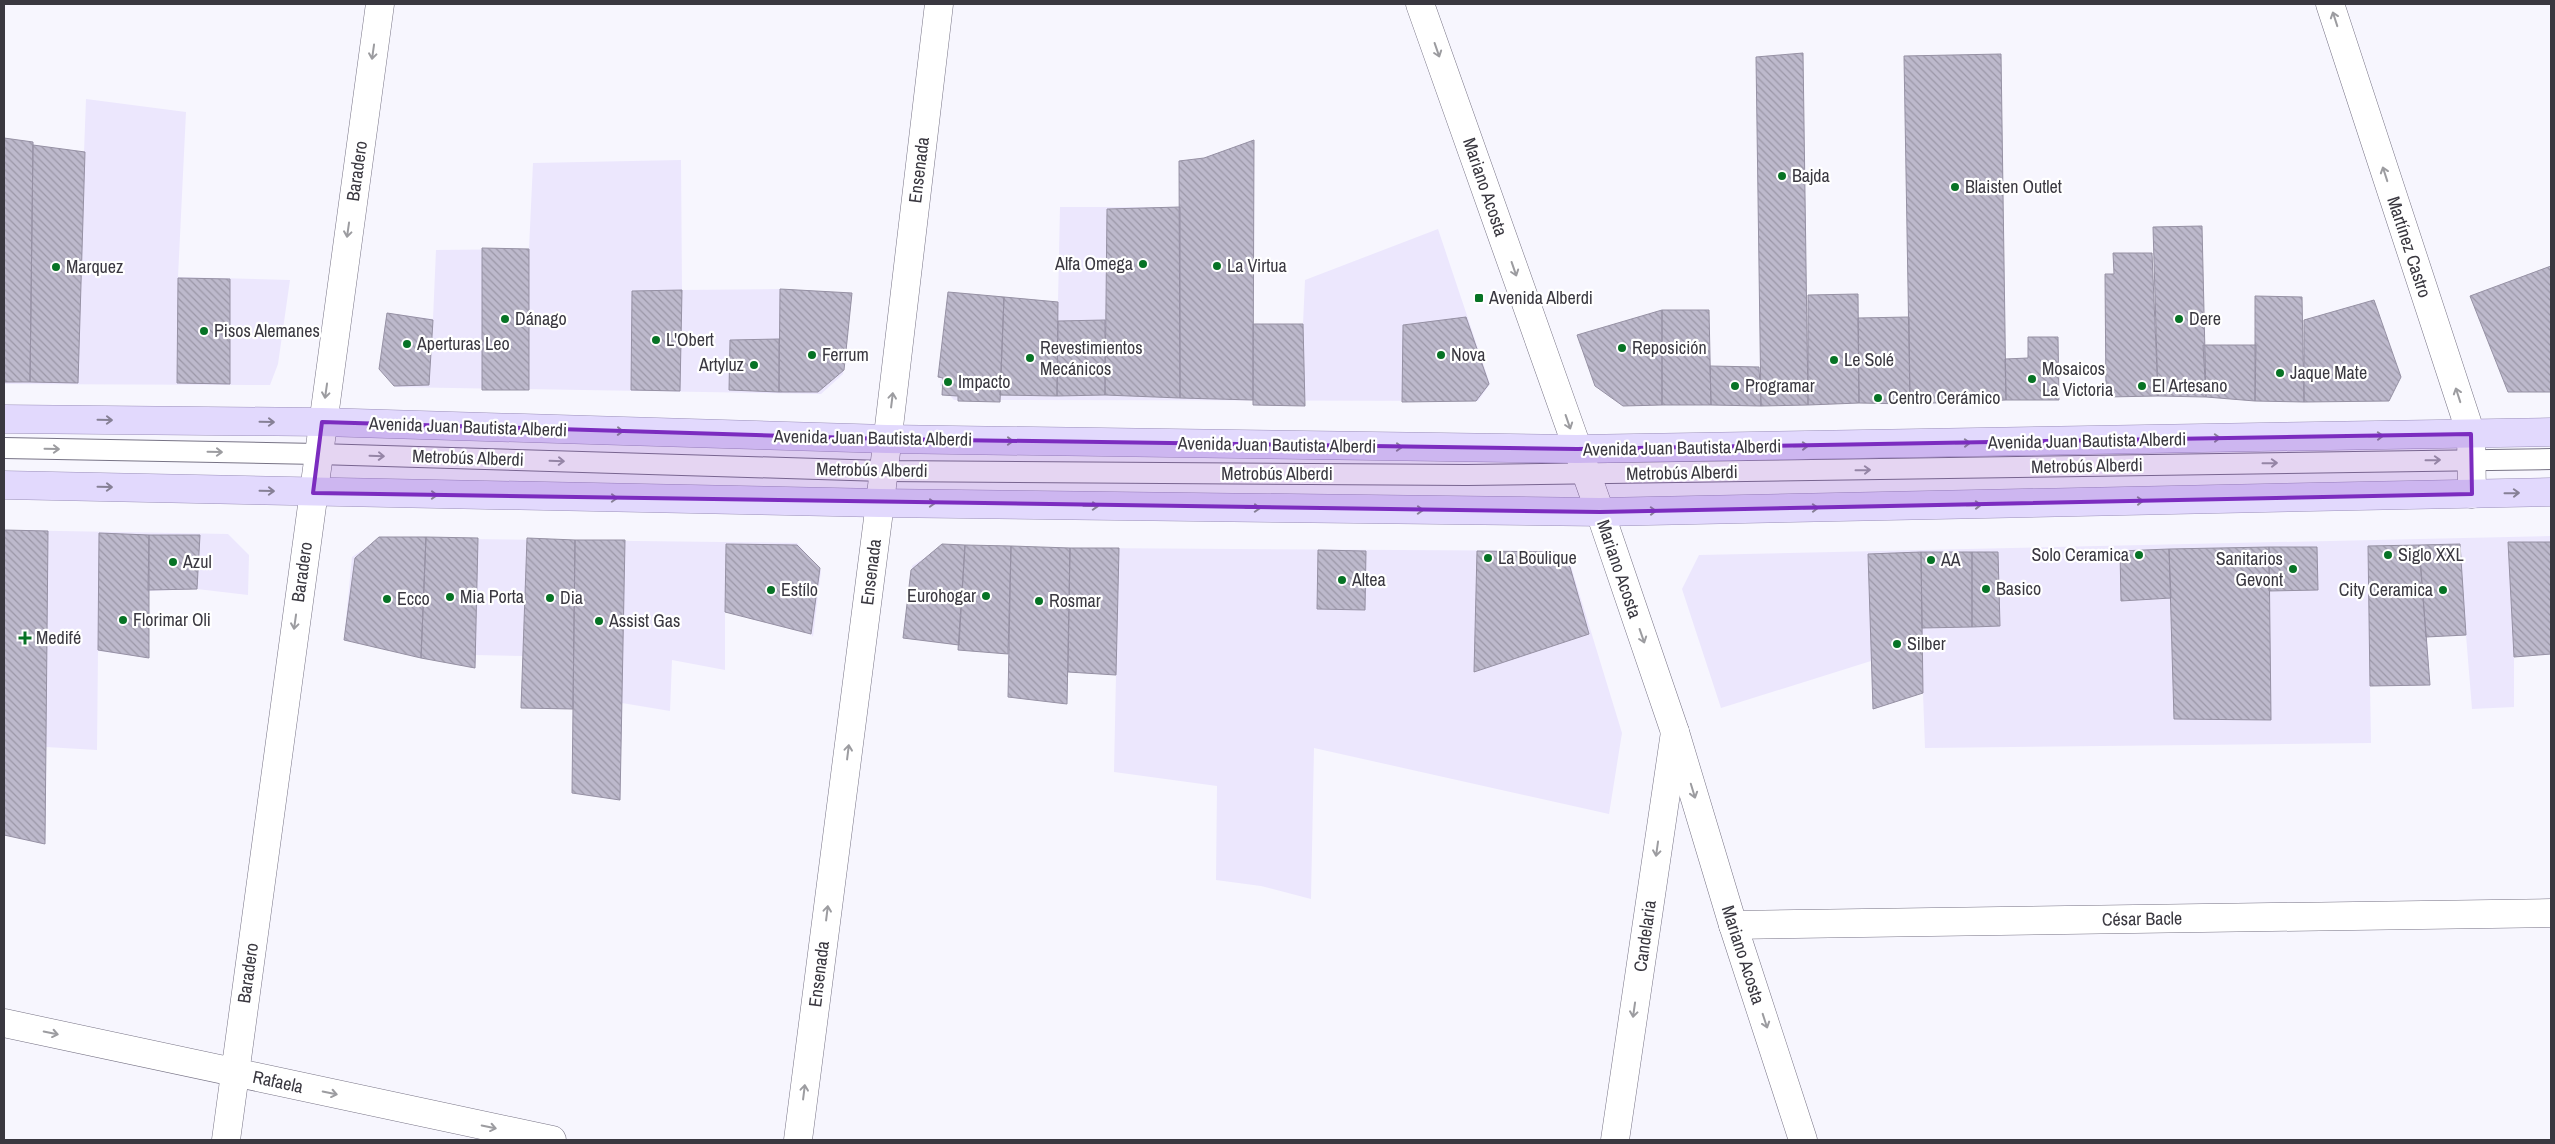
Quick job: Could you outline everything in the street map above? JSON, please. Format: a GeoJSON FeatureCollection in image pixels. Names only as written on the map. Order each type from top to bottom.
{"type":"FeatureCollection","features":[{"type":"Feature","properties":{"kind":"main road","name":"Avenida Juan Bautista Alberdi"},"geometry":{"type":"LineString","coordinates":[[4,419],[322,422],[887,439],[1577,449],[2471,447],[2551,432]]}},
{"type":"Feature","properties":{"kind":"main road"},"geometry":{"type":"LineString","coordinates":[[4,485],[312,493],[880,503],[1600,512],[2551,492]]}},
{"type":"Feature","properties":{"kind":"street","name":"Baradero"},"geometry":{"type":"LineString","coordinates":[[226,1140],[312,493],[380,4]]}},
{"type":"Feature","properties":{"kind":"street","name":"Ensenada"},"geometry":{"type":"LineString","coordinates":[[798,1140],[884,471],[939,4]]}},
{"type":"Feature","properties":{"kind":"street","name":"Mariano Acosta"},"geometry":{"type":"LineString","coordinates":[[1420,4],[1600,512],[1675,732],[1733,925],[1803,1140]]}},
{"type":"Feature","properties":{"kind":"street","name":"Martínez Castro"},"geometry":{"type":"LineString","coordinates":[[2330,4],[2471,447],[2472,494]]}},
{"type":"Feature","properties":{"kind":"street","name":"Candelaria"},"geometry":{"type":"LineString","coordinates":[[1615,1140],[1675,732]]}},
{"type":"Feature","properties":{"kind":"street","name":"César Bacle"},"geometry":{"type":"LineString","coordinates":[[1733,925],[2551,913]]}},
{"type":"Feature","properties":{"kind":"street","name":"Rafaela"},"geometry":{"type":"LineString","coordinates":[[4,1023],[552,1140]]}},
{"type":"Feature","properties":{"kind":"lane","name":"Metrobús Alberdi"},"geometry":{"type":"LineString","coordinates":[[4,448],[318,454],[884,471],[1586,474],[2471,447],[2551,459]]}},
{"type":"Feature","properties":{"kind":"highlighted area"},"geometry":{"type":"Polygon","coordinates":[[[322,422],[887,439],[1577,449],[2471,434],[2472,494],[1600,512],[313,493],[322,422]]]}},
{"type":"Feature","properties":{"kind":"shaded area"},"geometry":{"type":"Polygon","coordinates":[[[86,99],[186,112],[178,277],[290,280],[278,364],[270,385],[4,384],[4,138],[33,142],[34,145],[84,152],[86,99]]]}},
{"type":"Feature","properties":{"kind":"shaded area"},"geometry":{"type":"Polygon","coordinates":[[[1254,140],[1253,324],[1303,324],[1305,280],[1438,229],[1490,384],[1478,401],[954,400],[940,385],[948,292],[1058,302],[1060,207],[1180,207],[1204,158],[1254,140]]]}},
{"type":"Feature","properties":{"kind":"shaded area"},"geometry":{"type":"Polygon","coordinates":[[[681,160],[682,290],[780,289],[852,293],[843,374],[821,394],[396,387],[381,366],[387,313],[433,319],[436,250],[529,249],[533,163],[681,160]]]}},
{"type":"Feature","properties":{"kind":"shaded area"},"geometry":{"type":"Polygon","coordinates":[[[4,530],[228,534],[249,555],[248,595],[197,589],[148,591],[149,658],[98,651],[97,750],[46,747],[45,844],[4,835],[4,530]]]}},
{"type":"Feature","properties":{"kind":"shaded area"},"geometry":{"type":"Polygon","coordinates":[[[2551,536],[2551,654],[2514,657],[2514,707],[2472,709],[2466,635],[2427,637],[2430,685],[2370,686],[2371,743],[1925,748],[1923,693],[1873,709],[1871,661],[1721,708],[1682,589],[1699,555],[2551,536]]]}},
{"type":"Feature","properties":{"kind":"shaded area"},"geometry":{"type":"Polygon","coordinates":[[[381,538],[797,543],[821,571],[813,637],[811,634],[725,612],[725,670],[672,660],[670,711],[622,703],[620,800],[572,793],[573,709],[521,708],[523,656],[476,655],[475,668],[344,640],[352,557],[381,538]]]}},
{"type":"Feature","properties":{"kind":"shaded area"},"geometry":{"type":"Polygon","coordinates":[[[941,547],[1557,551],[1570,563],[1622,733],[1609,814],[1314,748],[1311,899],[1261,886],[1216,880],[1217,786],[1114,772],[1116,675],[1068,672],[1067,704],[1008,697],[1008,654],[958,650],[958,645],[903,638],[912,566],[941,547]]]}},
{"type":"Feature","properties":{"kind":"building","name":"Bajda"},"geometry":{"type":"Polygon","coordinates":[[[1803,53],[1808,405],[1761,406],[1756,57],[1803,53]]]}},
{"type":"Feature","properties":{"kind":"building","name":"Blaisten Outlet"},"geometry":{"type":"Polygon","coordinates":[[[2001,54],[2006,400],[1910,404],[1904,56],[2001,54]]]}},
{"type":"Feature","properties":{"kind":"building"},"geometry":{"type":"Polygon","coordinates":[[[4,138],[33,142],[30,382],[4,382],[4,138]]]}},
{"type":"Feature","properties":{"kind":"building","name":"La Virtua"},"geometry":{"type":"Polygon","coordinates":[[[1254,140],[1253,400],[1180,398],[1179,161],[1204,158],[1254,140]]]}},
{"type":"Feature","properties":{"kind":"building","name":"Marquez"},"geometry":{"type":"Polygon","coordinates":[[[33,145],[85,152],[78,383],[30,382],[33,145]]]}},
{"type":"Feature","properties":{"kind":"building","name":"Alfa Omega"},"geometry":{"type":"Polygon","coordinates":[[[1180,207],[1180,398],[1105,395],[1107,209],[1180,207]]]}},
{"type":"Feature","properties":{"kind":"building","name":"Dere"},"geometry":{"type":"Polygon","coordinates":[[[2202,226],[2206,397],[2158,396],[2153,227],[2202,226]]]}},
{"type":"Feature","properties":{"kind":"building","name":"Dánago"},"geometry":{"type":"Polygon","coordinates":[[[482,248],[529,249],[529,390],[482,390],[482,248]]]}},
{"type":"Feature","properties":{"kind":"building"},"geometry":{"type":"Polygon","coordinates":[[[2113,253],[2152,253],[2158,396],[2106,397],[2105,274],[2114,274],[2113,253]]]}},
{"type":"Feature","properties":{"kind":"building"},"geometry":{"type":"Polygon","coordinates":[[[2551,266],[2551,392],[2508,392],[2470,296],[2551,266]]]}},
{"type":"Feature","properties":{"kind":"building","name":"Pisos Alemanes"},"geometry":{"type":"Polygon","coordinates":[[[178,278],[230,279],[230,384],[177,383],[178,278]]]}},
{"type":"Feature","properties":{"kind":"building","name":"Ferrum"},"geometry":{"type":"Polygon","coordinates":[[[780,289],[852,293],[844,370],[818,392],[779,392],[780,289]]]}},
{"type":"Feature","properties":{"kind":"building","name":"L'Obert"},"geometry":{"type":"Polygon","coordinates":[[[682,290],[680,391],[631,390],[632,291],[682,290]]]}},
{"type":"Feature","properties":{"kind":"building"},"geometry":{"type":"Polygon","coordinates":[[[948,292],[1004,297],[1000,402],[958,401],[958,396],[942,395],[943,378],[938,377],[948,292]]]}},
{"type":"Feature","properties":{"kind":"building","name":"Le Solé"},"geometry":{"type":"Polygon","coordinates":[[[1858,294],[1859,403],[1808,405],[1808,295],[1858,294]]]}},
{"type":"Feature","properties":{"kind":"building","name":"Jaque Mate"},"geometry":{"type":"Polygon","coordinates":[[[2255,296],[2302,297],[2304,402],[2255,401],[2255,296]]]}},
{"type":"Feature","properties":{"kind":"building","name":"Revestimientos Mecánicos"},"geometry":{"type":"Polygon","coordinates":[[[1004,297],[1058,302],[1057,396],[1000,395],[1004,297]]]}},
{"type":"Feature","properties":{"kind":"building"},"geometry":{"type":"Polygon","coordinates":[[[2374,300],[2401,377],[2389,401],[2304,402],[2304,320],[2374,300]]]}},
{"type":"Feature","properties":{"kind":"building","name":"Reposición"},"geometry":{"type":"Polygon","coordinates":[[[1662,310],[1662,405],[1623,406],[1595,386],[1577,335],[1662,310]]]}},
{"type":"Feature","properties":{"kind":"building"},"geometry":{"type":"Polygon","coordinates":[[[1662,310],[1709,310],[1711,405],[1662,405],[1662,310]]]}},
{"type":"Feature","properties":{"kind":"building","name":"Aperturas Leo"},"geometry":{"type":"Polygon","coordinates":[[[387,313],[433,320],[429,385],[394,386],[379,369],[387,313]]]}},
{"type":"Feature","properties":{"kind":"building","name":"Nova"},"geometry":{"type":"Polygon","coordinates":[[[1466,317],[1489,384],[1476,401],[1402,402],[1403,325],[1466,317]]]}},
{"type":"Feature","properties":{"kind":"building"},"geometry":{"type":"Polygon","coordinates":[[[1909,317],[1910,404],[1859,403],[1858,318],[1909,317]]]}},
{"type":"Feature","properties":{"kind":"building"},"geometry":{"type":"Polygon","coordinates":[[[1105,320],[1105,395],[1057,396],[1058,321],[1105,320]]]}},
{"type":"Feature","properties":{"kind":"building"},"geometry":{"type":"Polygon","coordinates":[[[1253,324],[1303,324],[1305,406],[1253,405],[1253,324]]]}},
{"type":"Feature","properties":{"kind":"building","name":"Mosaicos La Victoria"},"geometry":{"type":"Polygon","coordinates":[[[2028,337],[2058,337],[2059,400],[2006,400],[2005,359],[2028,358],[2028,337]]]}},
{"type":"Feature","properties":{"kind":"building","name":"Artyluz"},"geometry":{"type":"Polygon","coordinates":[[[779,339],[779,392],[729,390],[730,340],[779,339]]]}},
{"type":"Feature","properties":{"kind":"building"},"geometry":{"type":"Polygon","coordinates":[[[2203,345],[2256,345],[2255,401],[2206,397],[2203,345]]]}},
{"type":"Feature","properties":{"kind":"building","name":"Programar"},"geometry":{"type":"Polygon","coordinates":[[[1710,366],[1759,367],[1761,406],[1711,405],[1710,366]]]}},
{"type":"Feature","properties":{"kind":"building","name":"Medifé"},"geometry":{"type":"Polygon","coordinates":[[[4,530],[48,531],[45,844],[4,835],[4,530]]]}},
{"type":"Feature","properties":{"kind":"building","name":"Florimar Oli"},"geometry":{"type":"Polygon","coordinates":[[[99,533],[149,535],[149,658],[98,650],[99,533]]]}},
{"type":"Feature","properties":{"kind":"building","name":"Azul"},"geometry":{"type":"Polygon","coordinates":[[[149,535],[200,535],[197,589],[148,590],[149,535]]]}},
{"type":"Feature","properties":{"kind":"building","name":"Ecco"},"geometry":{"type":"Polygon","coordinates":[[[379,537],[426,537],[421,658],[344,640],[355,558],[379,537]]]}},
{"type":"Feature","properties":{"kind":"building","name":"Mia Porta"},"geometry":{"type":"Polygon","coordinates":[[[426,537],[478,538],[475,668],[421,658],[426,537]]]}},
{"type":"Feature","properties":{"kind":"building","name":"Dia"},"geometry":{"type":"Polygon","coordinates":[[[527,538],[575,540],[573,709],[521,708],[527,538]]]}},
{"type":"Feature","properties":{"kind":"building","name":"Assist Gas"},"geometry":{"type":"Polygon","coordinates":[[[575,540],[625,540],[620,800],[572,793],[575,540]]]}},
{"type":"Feature","properties":{"kind":"building"},"geometry":{"type":"Polygon","coordinates":[[[2508,542],[2551,542],[2551,654],[2514,657],[2508,542]]]}},
{"type":"Feature","properties":{"kind":"building","name":"Estílo"},"geometry":{"type":"Polygon","coordinates":[[[726,544],[797,545],[820,568],[811,634],[725,612],[726,544]]]}},
{"type":"Feature","properties":{"kind":"building"},"geometry":{"type":"Polygon","coordinates":[[[942,544],[965,545],[959,645],[903,638],[911,570],[942,544]]]}},
{"type":"Feature","properties":{"kind":"building","name":"City Ceramica"},"geometry":{"type":"Polygon","coordinates":[[[2460,544],[2466,635],[2426,637],[2419,545],[2460,544]]]}},
{"type":"Feature","properties":{"kind":"building","name":"Eurohogar"},"geometry":{"type":"Polygon","coordinates":[[[965,545],[1011,546],[1008,654],[958,650],[965,545]]]}},
{"type":"Feature","properties":{"kind":"building"},"geometry":{"type":"Polygon","coordinates":[[[2419,545],[2430,685],[2370,686],[2368,546],[2419,545]]]}},
{"type":"Feature","properties":{"kind":"building","name":"Rosmar"},"geometry":{"type":"Polygon","coordinates":[[[1011,546],[1070,548],[1067,704],[1008,697],[1011,546]]]}},
{"type":"Feature","properties":{"kind":"building"},"geometry":{"type":"Polygon","coordinates":[[[2269,547],[2271,720],[2174,719],[2169,549],[2269,547]]]}},
{"type":"Feature","properties":{"kind":"building","name":"Sanitarios Gevont"},"geometry":{"type":"Polygon","coordinates":[[[2269,547],[2317,547],[2318,590],[2269,591],[2269,547]]]}},
{"type":"Feature","properties":{"kind":"building"},"geometry":{"type":"Polygon","coordinates":[[[1070,548],[1119,548],[1116,675],[1068,672],[1070,548]]]}},
{"type":"Feature","properties":{"kind":"building"},"geometry":{"type":"Polygon","coordinates":[[[2169,549],[2171,598],[2121,601],[2120,551],[2169,549]]]}},
{"type":"Feature","properties":{"kind":"building","name":"Altea"},"geometry":{"type":"Polygon","coordinates":[[[1318,550],[1366,551],[1365,610],[1317,609],[1318,550]]]}},
{"type":"Feature","properties":{"kind":"building"},"geometry":{"type":"Polygon","coordinates":[[[1477,551],[1554,552],[1570,567],[1589,634],[1474,672],[1477,551]]]}},
{"type":"Feature","properties":{"kind":"building","name":"Silber"},"geometry":{"type":"Polygon","coordinates":[[[1921,552],[1923,693],[1873,709],[1868,554],[1921,552]]]}},
{"type":"Feature","properties":{"kind":"building"},"geometry":{"type":"Polygon","coordinates":[[[1921,552],[1972,552],[1972,627],[1922,628],[1921,552]]]}},
{"type":"Feature","properties":{"kind":"building","name":"Basico"},"geometry":{"type":"Polygon","coordinates":[[[1972,552],[1998,552],[2000,626],[1972,627],[1972,552]]]}},
{"type":"Feature","properties":{"kind":"place","name":"Bajda"},"geometry":{"type":"Point","coordinates":[1782,176]}},
{"type":"Feature","properties":{"kind":"place","name":"Blaisten Outlet"},"geometry":{"type":"Point","coordinates":[1955,187]}},
{"type":"Feature","properties":{"kind":"place","name":"Alfa Omega"},"geometry":{"type":"Point","coordinates":[1143,264]}},
{"type":"Feature","properties":{"kind":"place","name":"La Virtua"},"geometry":{"type":"Point","coordinates":[1217,266]}},
{"type":"Feature","properties":{"kind":"place","name":"Marquez"},"geometry":{"type":"Point","coordinates":[56,267]}},
{"type":"Feature","properties":{"kind":"place","name":"Avenida Alberdi"},"geometry":{"type":"Point","coordinates":[1479,298]}},
{"type":"Feature","properties":{"kind":"place","name":"Dánago"},"geometry":{"type":"Point","coordinates":[505,319]}},
{"type":"Feature","properties":{"kind":"place","name":"Dere"},"geometry":{"type":"Point","coordinates":[2179,319]}},
{"type":"Feature","properties":{"kind":"place","name":"Pisos Alemanes"},"geometry":{"type":"Point","coordinates":[204,331]}},
{"type":"Feature","properties":{"kind":"place","name":"L'Obert"},"geometry":{"type":"Point","coordinates":[656,340]}},
{"type":"Feature","properties":{"kind":"place","name":"Aperturas Leo"},"geometry":{"type":"Point","coordinates":[407,344]}},
{"type":"Feature","properties":{"kind":"place","name":"Reposición"},"geometry":{"type":"Point","coordinates":[1622,348]}},
{"type":"Feature","properties":{"kind":"place","name":"Ferrum"},"geometry":{"type":"Point","coordinates":[812,355]}},
{"type":"Feature","properties":{"kind":"place","name":"Nova"},"geometry":{"type":"Point","coordinates":[1441,355]}},
{"type":"Feature","properties":{"kind":"place","name":"Revestimientos Mecánicos"},"geometry":{"type":"Point","coordinates":[1030,358]}},
{"type":"Feature","properties":{"kind":"place","name":"Le Solé"},"geometry":{"type":"Point","coordinates":[1834,360]}},
{"type":"Feature","properties":{"kind":"place","name":"Artyluz"},"geometry":{"type":"Point","coordinates":[754,365]}},
{"type":"Feature","properties":{"kind":"place","name":"Jaque Mate"},"geometry":{"type":"Point","coordinates":[2280,373]}},
{"type":"Feature","properties":{"kind":"place","name":"Mosaicos La Victoria"},"geometry":{"type":"Point","coordinates":[2032,379]}},
{"type":"Feature","properties":{"kind":"place","name":"Impacto"},"geometry":{"type":"Point","coordinates":[948,382]}},
{"type":"Feature","properties":{"kind":"place","name":"Programar"},"geometry":{"type":"Point","coordinates":[1735,386]}},
{"type":"Feature","properties":{"kind":"place","name":"El Artesano"},"geometry":{"type":"Point","coordinates":[2142,386]}},
{"type":"Feature","properties":{"kind":"place","name":"Centro Cerámico"},"geometry":{"type":"Point","coordinates":[1878,398]}},
{"type":"Feature","properties":{"kind":"place","name":"Solo Ceramica"},"geometry":{"type":"Point","coordinates":[2139,555]}},
{"type":"Feature","properties":{"kind":"place","name":"Siglo XXL"},"geometry":{"type":"Point","coordinates":[2388,555]}},
{"type":"Feature","properties":{"kind":"place","name":"La Boulique"},"geometry":{"type":"Point","coordinates":[1488,558]}},
{"type":"Feature","properties":{"kind":"place","name":"AA"},"geometry":{"type":"Point","coordinates":[1931,560]}},
{"type":"Feature","properties":{"kind":"place","name":"Azul"},"geometry":{"type":"Point","coordinates":[173,562]}},
{"type":"Feature","properties":{"kind":"place","name":"Sanitarios Gevont"},"geometry":{"type":"Point","coordinates":[2293,569]}},
{"type":"Feature","properties":{"kind":"place","name":"Altea"},"geometry":{"type":"Point","coordinates":[1342,580]}},
{"type":"Feature","properties":{"kind":"place","name":"Basico"},"geometry":{"type":"Point","coordinates":[1986,589]}},
{"type":"Feature","properties":{"kind":"place","name":"Estílo"},"geometry":{"type":"Point","coordinates":[771,590]}},
{"type":"Feature","properties":{"kind":"place","name":"City Ceramica"},"geometry":{"type":"Point","coordinates":[2443,590]}},
{"type":"Feature","properties":{"kind":"place","name":"Eurohogar"},"geometry":{"type":"Point","coordinates":[986,596]}},
{"type":"Feature","properties":{"kind":"place","name":"Mia Porta"},"geometry":{"type":"Point","coordinates":[450,597]}},
{"type":"Feature","properties":{"kind":"place","name":"Dia"},"geometry":{"type":"Point","coordinates":[550,598]}},
{"type":"Feature","properties":{"kind":"place","name":"Ecco"},"geometry":{"type":"Point","coordinates":[387,599]}},
{"type":"Feature","properties":{"kind":"place","name":"Rosmar"},"geometry":{"type":"Point","coordinates":[1039,601]}},
{"type":"Feature","properties":{"kind":"place","name":"Florimar Oli"},"geometry":{"type":"Point","coordinates":[123,620]}},
{"type":"Feature","properties":{"kind":"place","name":"Assist Gas"},"geometry":{"type":"Point","coordinates":[599,621]}},
{"type":"Feature","properties":{"kind":"place","name":"Medifé"},"geometry":{"type":"Point","coordinates":[25,638]}},
{"type":"Feature","properties":{"kind":"place","name":"Silber"},"geometry":{"type":"Point","coordinates":[1897,644]}}]}
